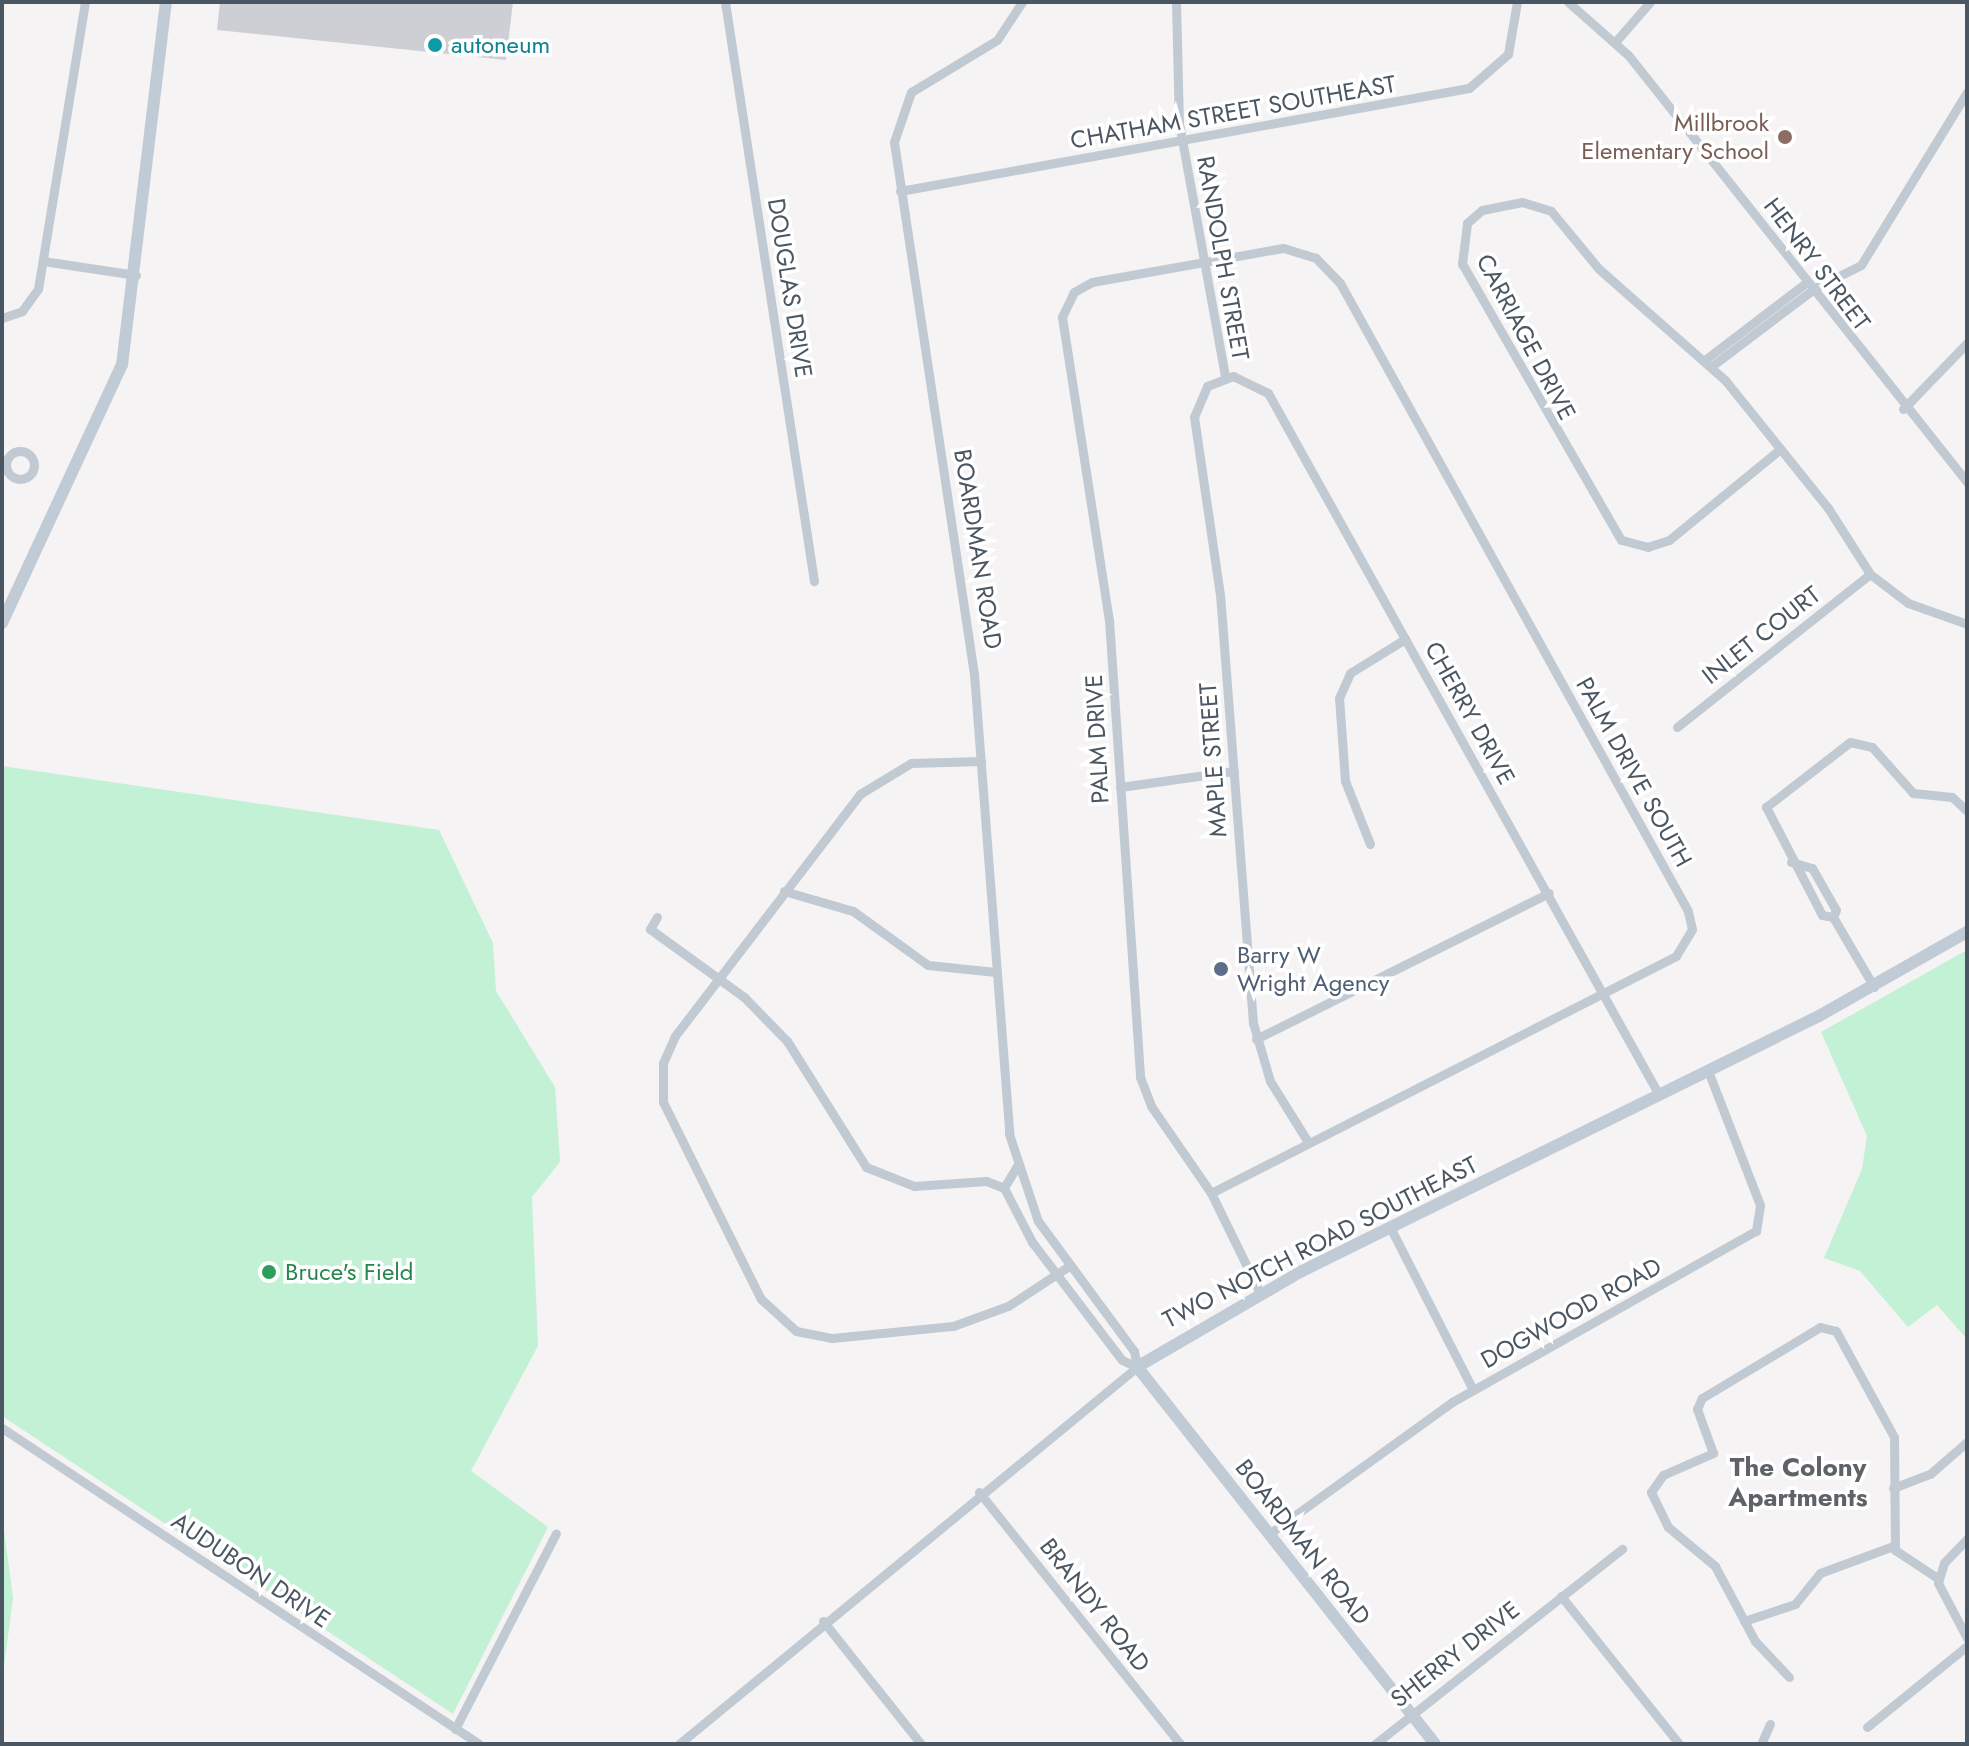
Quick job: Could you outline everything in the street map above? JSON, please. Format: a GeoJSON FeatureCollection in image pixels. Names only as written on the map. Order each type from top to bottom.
{"type":"FeatureCollection","features":[{"type":"Feature","properties":{"kind":"street"},"geometry":{"type":"LineString","coordinates":[[2,318],[31,302],[43,261],[85,2]]}},
{"type":"Feature","properties":{"kind":"street"},"geometry":{"type":"LineString","coordinates":[[3,618],[111,400],[136,275],[166,2]]}},
{"type":"Feature","properties":{"kind":"street","name":"DOUGLAS DRIVE"},"geometry":{"type":"LineString","coordinates":[[725,2],[814,581]]}},
{"type":"Feature","properties":{"kind":"street","name":"BOARDMAN ROAD"},"geometry":{"type":"LineString","coordinates":[[1022,2],[997,40],[924,79],[905,99],[894,133],[900,191],[963,581],[981,761],[996,972],[1017,1166],[1038,1221],[1134,1351],[1137,1367]]}},
{"type":"Feature","properties":{"kind":"street","name":"RANDOLPH STREET"},"geometry":{"type":"LineString","coordinates":[[1176,2],[1182,142],[1225,377]]}},
{"type":"Feature","properties":{"kind":"street","name":"CHATHAM STREET SOUTHEAST"},"geometry":{"type":"LineString","coordinates":[[900,191],[1182,142],[1478,85],[1508,54],[1517,2]]}},
{"type":"Feature","properties":{"kind":"street","name":"HENRY STREET"},"geometry":{"type":"LineString","coordinates":[[1568,2],[1616,41],[1903,409],[1967,482]]}},
{"type":"Feature","properties":{"kind":"street"},"geometry":{"type":"LineString","coordinates":[[1616,41],[1650,2]]}},
{"type":"Feature","properties":{"kind":"street"},"geometry":{"type":"LineString","coordinates":[[1709,362],[1810,286],[1861,265],[1967,92]]}},
{"type":"Feature","properties":{"kind":"street","name":"CARRIAGE DRIVE"},"geometry":{"type":"LineString","coordinates":[[1779,450],[1669,540],[1648,547],[1621,540],[1462,264],[1463,229],[1482,210],[1540,204],[1599,269],[1709,362],[1779,450],[1870,574],[1908,603],[1967,624]]}},
{"type":"Feature","properties":{"kind":"street","name":"PALM DRIVE SOUTH"},"geometry":{"type":"LineString","coordinates":[[1204,263],[1292,249],[1335,276],[1688,911],[1691,936],[1681,952],[1606,994],[1211,1193]]}},
{"type":"Feature","properties":{"kind":"street"},"geometry":{"type":"LineString","coordinates":[[43,261],[136,275]]}},
{"type":"Feature","properties":{"kind":"street","name":"PALM DRIVE"},"geometry":{"type":"LineString","coordinates":[[1204,263],[1086,284],[1062,317],[1109,620],[1140,1077],[1151,1106],[1211,1193],[1260,1293]]}},
{"type":"Feature","properties":{"kind":"street"},"geometry":{"type":"LineString","coordinates":[[1903,409],[1967,343]]}},
{"type":"Feature","properties":{"kind":"street","name":"CHERRY DRIVE"},"geometry":{"type":"LineString","coordinates":[[1225,377],[1246,377],[1268,393],[1606,994],[1659,1095]]}},
{"type":"Feature","properties":{"kind":"street","name":"MAPLE STREET"},"geometry":{"type":"LineString","coordinates":[[1225,377],[1203,391],[1194,417],[1220,595],[1256,1039],[1278,1097],[1308,1142]]}},
{"type":"Feature","properties":{"kind":"street","name":"INLET COURT"},"geometry":{"type":"LineString","coordinates":[[1677,727],[1870,574]]}},
{"type":"Feature","properties":{"kind":"street"},"geometry":{"type":"LineString","coordinates":[[1370,844],[1345,781],[1340,691],[1355,668],[1405,639]]}},
{"type":"Feature","properties":{"kind":"street"},"geometry":{"type":"LineString","coordinates":[[1874,987],[1833,917],[1822,915],[1791,862],[1766,807],[1850,742],[1872,747],[1913,793],[1952,797],[1967,811]]}},
{"type":"Feature","properties":{"kind":"street"},"geometry":{"type":"LineString","coordinates":[[981,761],[931,759],[885,774],[843,813],[670,1044],[662,1092],[773,1314],[824,1338],[938,1329],[995,1312],[1069,1266]]}},
{"type":"Feature","properties":{"kind":"street"},"geometry":{"type":"LineString","coordinates":[[1120,787],[1234,771]]}},
{"type":"Feature","properties":{"kind":"street"},"geometry":{"type":"LineString","coordinates":[[1791,862],[1812,868],[1836,910],[1833,917]]}},
{"type":"Feature","properties":{"kind":"street"},"geometry":{"type":"LineString","coordinates":[[784,891],[853,911],[928,965],[996,972]]}},
{"type":"Feature","properties":{"kind":"street"},"geometry":{"type":"LineString","coordinates":[[1256,1039],[1549,893]]}},
{"type":"Feature","properties":{"kind":"street"},"geometry":{"type":"LineString","coordinates":[[657,917],[650,929],[718,978],[787,1041],[866,1167],[914,1186],[986,1181],[1004,1188],[1017,1166]]}},
{"type":"Feature","properties":{"kind":"street","name":"TWO NOTCH ROAD SOUTHEAST"},"geometry":{"type":"LineString","coordinates":[[679,1744],[979,1492],[1137,1367],[1260,1293],[1874,987],[1967,932]]}},
{"type":"Feature","properties":{"kind":"street","name":"DOGWOOD ROAD"},"geometry":{"type":"LineString","coordinates":[[1269,1534],[1473,1390],[1756,1231],[1760,1205],[1708,1071]]}},
{"type":"Feature","properties":{"kind":"street","name":"BOARDMAN ROAD"},"geometry":{"type":"LineString","coordinates":[[1004,1188],[1054,1275],[1122,1360],[1137,1367],[1435,1744]]}},
{"type":"Feature","properties":{"kind":"street"},"geometry":{"type":"LineString","coordinates":[[1390,1227],[1473,1390]]}},
{"type":"Feature","properties":{"kind":"street"},"geometry":{"type":"LineString","coordinates":[[1789,1677],[1744,1621],[1715,1566],[1673,1534],[1651,1492],[1663,1475],[1713,1453],[1698,1413],[1702,1398],[1816,1329],[1833,1328],[1891,1430],[1893,1546],[1911,1568],[1939,1579]]}},
{"type":"Feature","properties":{"kind":"street","name":"AUDUBON DRIVE"},"geometry":{"type":"LineString","coordinates":[[2,1428],[477,1744]]}},
{"type":"Feature","properties":{"kind":"street"},"geometry":{"type":"LineString","coordinates":[[1893,1488],[1937,1470],[1967,1442]]}},
{"type":"Feature","properties":{"kind":"street","name":"BRANDY ROAD"},"geometry":{"type":"LineString","coordinates":[[979,1492],[1180,1744]]}},
{"type":"Feature","properties":{"kind":"street"},"geometry":{"type":"LineString","coordinates":[[455,1729],[556,1533]]}},
{"type":"Feature","properties":{"kind":"street"},"geometry":{"type":"LineString","coordinates":[[1967,1539],[1939,1579],[1943,1604],[1967,1638]]}},
{"type":"Feature","properties":{"kind":"street"},"geometry":{"type":"LineString","coordinates":[[1744,1621],[1795,1604],[1820,1573],[1893,1546]]}},
{"type":"Feature","properties":{"kind":"street","name":"SHERRY DRIVE"},"geometry":{"type":"LineString","coordinates":[[1375,1744],[1622,1549]]}},
{"type":"Feature","properties":{"kind":"street"},"geometry":{"type":"LineString","coordinates":[[1561,1596],[1679,1744]]}},
{"type":"Feature","properties":{"kind":"street"},"geometry":{"type":"LineString","coordinates":[[823,1621],[921,1744]]}},
{"type":"Feature","properties":{"kind":"street"},"geometry":{"type":"LineString","coordinates":[[1867,1727],[1967,1646]]}},
{"type":"Feature","properties":{"kind":"street"},"geometry":{"type":"LineString","coordinates":[[1761,1744],[1770,1724]]}},
{"type":"Feature","properties":{"kind":"green space","name":"Bruce's Field"},"geometry":{"type":"Polygon","coordinates":[[[2,766],[439,830],[493,943],[496,991],[555,1087],[560,1162],[532,1197],[538,1346],[471,1471],[548,1527],[453,1714],[2,1416],[2,766]]]}},
{"type":"Feature","properties":{"kind":"green space"},"geometry":{"type":"Polygon","coordinates":[[[1967,950],[1967,1339],[1937,1305],[1908,1327],[1860,1271],[1824,1258],[1862,1169],[1867,1136],[1821,1032],[1967,950]]]}},
{"type":"Feature","properties":{"kind":"green space"},"geometry":{"type":"Polygon","coordinates":[[[2,1514],[13,1598],[2,1681],[2,1514]]]}},
{"type":"Feature","properties":{"kind":"building","name":"autoneum"},"geometry":{"type":"Polygon","coordinates":[[[220,2],[513,2],[506,60],[217,30],[220,2]]]}},
{"type":"Feature","properties":{"kind":"place","name":"autoneum"},"geometry":{"type":"Point","coordinates":[435,45]}},
{"type":"Feature","properties":{"kind":"place","name":"Millbrook Elementary School"},"geometry":{"type":"Point","coordinates":[1785,137]}},
{"type":"Feature","properties":{"kind":"place","name":"Barry W Wright Agency"},"geometry":{"type":"Point","coordinates":[1221,969]}},
{"type":"Feature","properties":{"kind":"place","name":"Bruce's Field"},"geometry":{"type":"Point","coordinates":[269,1272]}},
{"type":"Feature","properties":{"kind":"district","name":"The Colony Apartments"},"geometry":{"type":"Point","coordinates":[1798,1483]}}]}
